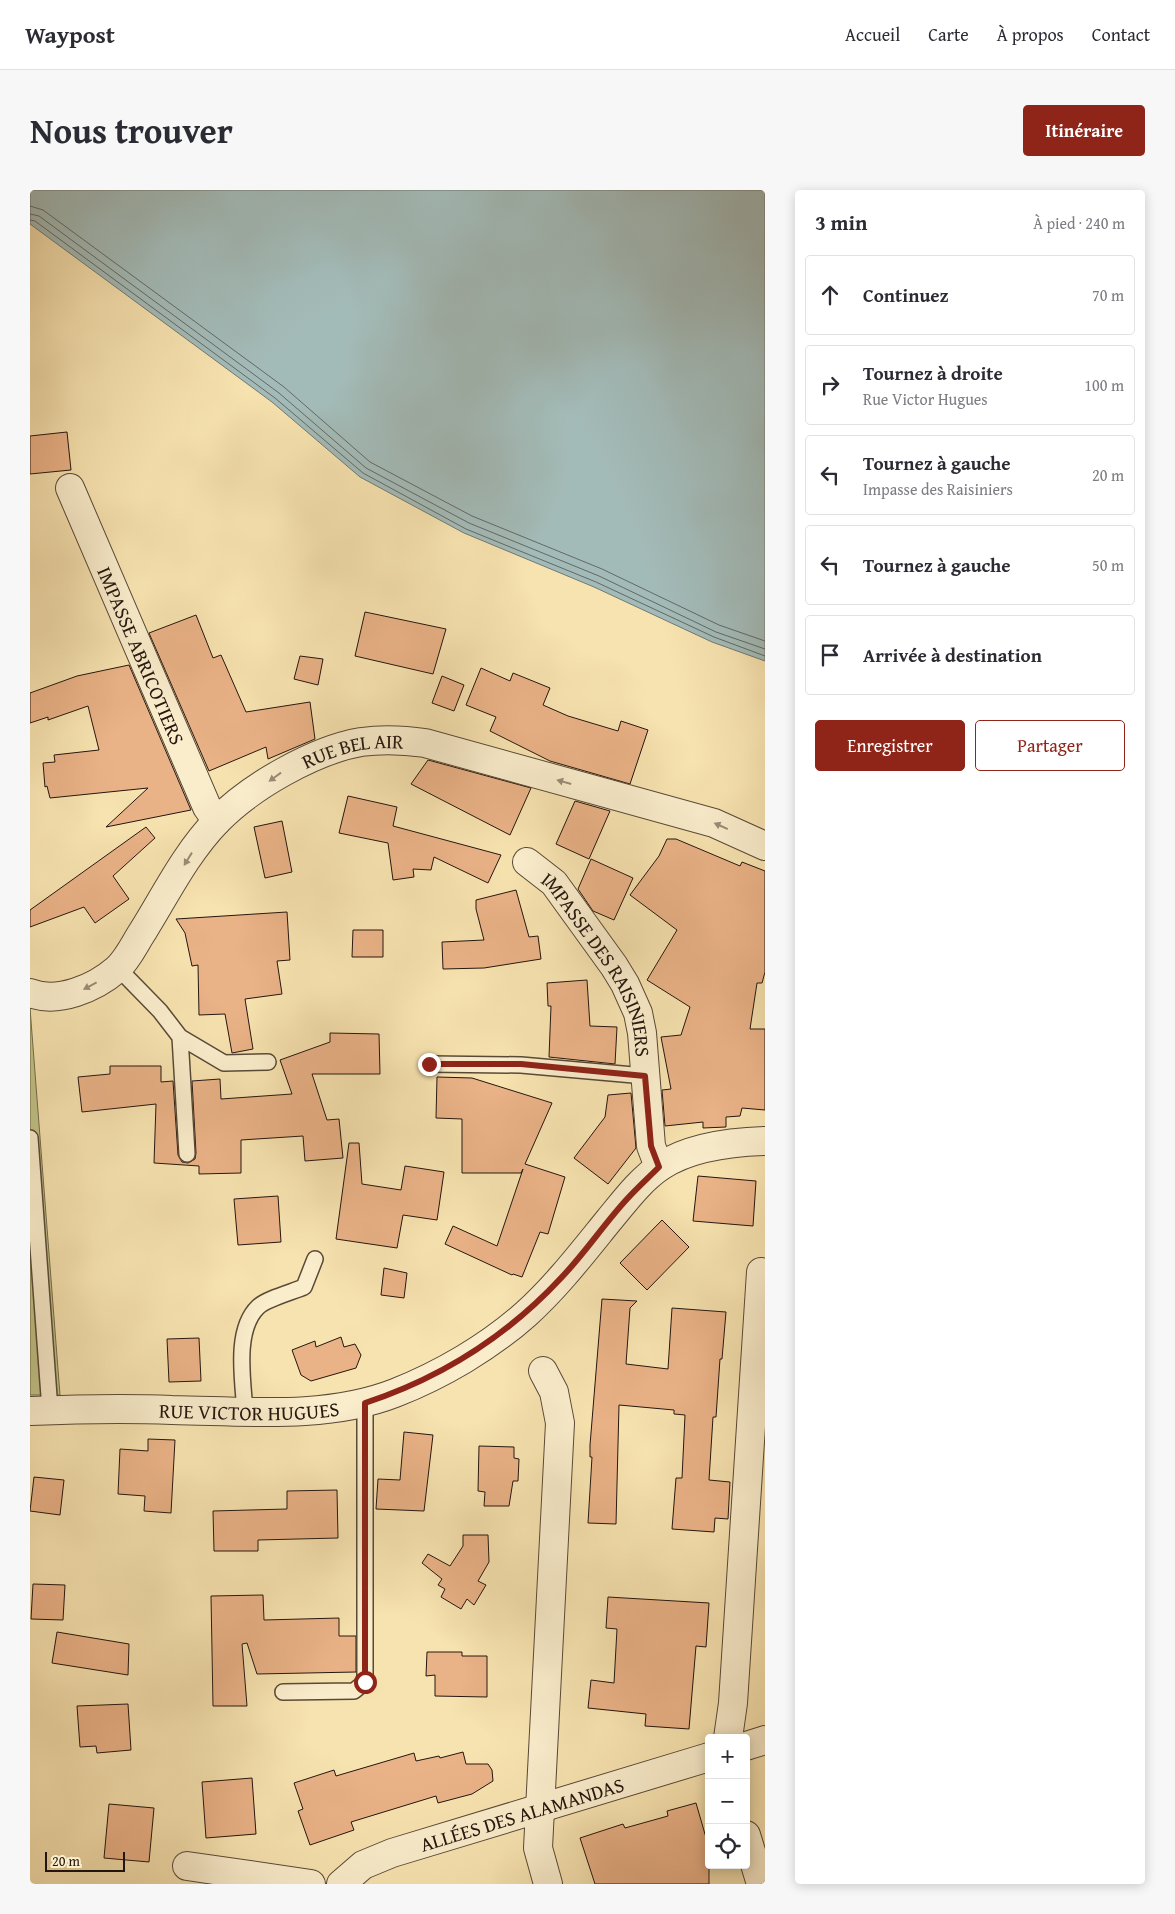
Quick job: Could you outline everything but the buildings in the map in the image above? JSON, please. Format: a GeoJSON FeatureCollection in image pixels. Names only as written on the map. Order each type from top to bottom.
{"type":"FeatureCollection","features":[{"type":"Feature","properties":{"kind":"street","name":"IMPASSE ABRICOTIERS"},"geometry":{"type":"LineString","coordinates":[[70,488],[207,807],[217,821]]}},
{"type":"Feature","properties":{"kind":"street","name":"RUE BEL AIR"},"geometry":{"type":"LineString","coordinates":[[30,993],[39,996],[75,994],[118,968],[196,846],[217,821],[281,772],[325,753],[360,742],[395,740],[425,742],[714,823],[765,846]]}},
{"type":"Feature","properties":{"kind":"street","name":"IMPASSE DES RAISINIERS"},"geometry":{"type":"LineString","coordinates":[[527,862],[554,883],[625,984],[638,1013],[651,1146],[659,1167]]}},
{"type":"Feature","properties":{"kind":"street","name":"RUE VICTOR HUGUES"},"geometry":{"type":"LineString","coordinates":[[40,1410],[245,1411],[335,1408],[365,1403],[395,1393],[454,1365],[526,1314],[562,1277],[627,1199],[659,1167],[676,1158],[703,1150],[740,1142],[765,1141]]}},
{"type":"Feature","properties":{"kind":"street"},"geometry":{"type":"LineString","coordinates":[[729,1734],[734,1694],[761,1272]]}},
{"type":"Feature","properties":{"kind":"street"},"geometry":{"type":"LineString","coordinates":[[543,1371],[554,1392],[560,1423],[539,1808],[538,1848],[548,1884]]}},
{"type":"Feature","properties":{"kind":"street"},"geometry":{"type":"LineString","coordinates":[[750,1745],[765,1740]]}},
{"type":"Feature","properties":{"kind":"street","name":"ALLÉES DES ALAMANDAS"},"geometry":{"type":"LineString","coordinates":[[341,1884],[363,1865],[392,1852],[705,1758]]}},
{"type":"Feature","properties":{"kind":"street"},"geometry":{"type":"LineString","coordinates":[[750,1848],[761,1884]]}},
{"type":"Feature","properties":{"kind":"street"},"geometry":{"type":"LineString","coordinates":[[187,1866],[311,1884]]}},
{"type":"Feature","properties":{"kind":"lane"},"geometry":{"type":"LineString","coordinates":[[118,968],[160,1011],[180,1037],[224,1063],[268,1062]]}},
{"type":"Feature","properties":{"kind":"lane"},"geometry":{"type":"LineString","coordinates":[[180,1037],[187,1154]]}},
{"type":"Feature","properties":{"kind":"lane"},"geometry":{"type":"LineString","coordinates":[[429,1064],[521,1064],[645,1076]]}},
{"type":"Feature","properties":{"kind":"lane"},"geometry":{"type":"LineString","coordinates":[[30,1138],[40,1410]]}},
{"type":"Feature","properties":{"kind":"lane"},"geometry":{"type":"LineString","coordinates":[[245,1411],[242,1359],[246,1323],[259,1306],[304,1287],[315,1259]]}},
{"type":"Feature","properties":{"kind":"lane"},"geometry":{"type":"LineString","coordinates":[[283,1692],[354,1691],[365,1682],[365,1403]]}},
{"type":"Feature","properties":{"kind":"green space"},"geometry":{"type":"Polygon","coordinates":[[[30,1008],[60,1395],[30,1395],[30,1008]]]}},
{"type":"Feature","properties":{"kind":"water"},"geometry":{"type":"Polygon","coordinates":[[[30,190],[765,190],[765,661],[712,642],[594,587],[464,533],[360,477],[272,402],[30,224],[30,190]]]}},
{"type":"Feature","properties":{"kind":"route"},"geometry":{"type":"LineString","coordinates":[[365,1682],[365,1403],[395,1393],[454,1365],[526,1314],[562,1277],[627,1199],[659,1167],[651,1146],[645,1076],[521,1064],[429,1064]]}}]}
